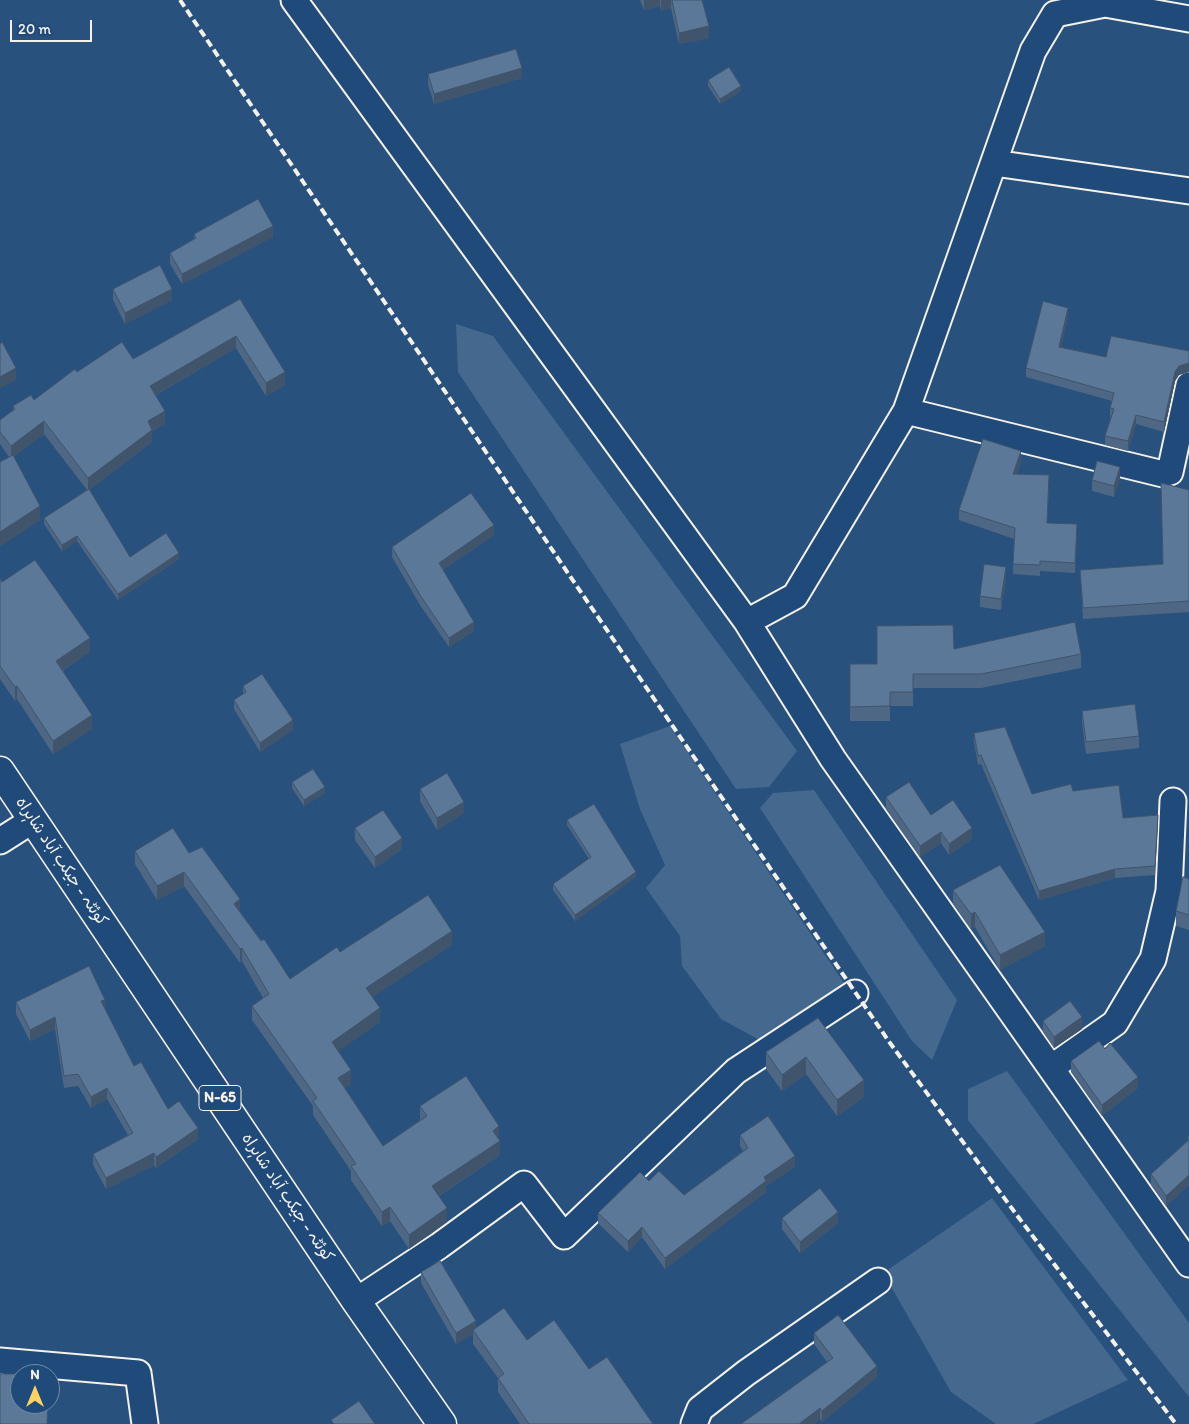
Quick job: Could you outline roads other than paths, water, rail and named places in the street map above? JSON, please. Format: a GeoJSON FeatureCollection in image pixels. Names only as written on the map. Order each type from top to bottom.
{"type":"FeatureCollection","features":[{"type":"Feature","properties":{"kind":"highway","name":"کوئٹہ - جیکب آباد شاہراہ"},"geometry":{"type":"LineString","coordinates":[[0,771],[356,1301],[442,1424]]}},
{"type":"Feature","properties":{"kind":"street"},"geometry":{"type":"LineString","coordinates":[[294,0],[747,622],[833,759],[1189,1264]]}},
{"type":"Feature","properties":{"kind":"street"},"geometry":{"type":"LineString","coordinates":[[747,622],[795,596],[906,411],[1033,51],[1055,14],[1116,3],[1189,19]]}},
{"type":"Feature","properties":{"kind":"street"},"geometry":{"type":"LineString","coordinates":[[994,163],[1189,191]]}},
{"type":"Feature","properties":{"kind":"street"},"geometry":{"type":"LineString","coordinates":[[906,411],[1163,474],[1170,472],[1189,385]]}},
{"type":"Feature","properties":{"kind":"street"},"geometry":{"type":"LineString","coordinates":[[1051,1068],[1115,1023],[1153,959],[1169,891],[1173,802]]}},
{"type":"Feature","properties":{"kind":"street"},"geometry":{"type":"LineString","coordinates":[[0,841],[33,820]]}},
{"type":"Feature","properties":{"kind":"street"},"geometry":{"type":"LineString","coordinates":[[356,1301],[524,1184],[564,1236],[736,1071],[856,993]]}},
{"type":"Feature","properties":{"kind":"street"},"geometry":{"type":"LineString","coordinates":[[694,1424],[700,1409],[878,1280]]}},
{"type":"Feature","properties":{"kind":"street"},"geometry":{"type":"LineString","coordinates":[[0,1361],[138,1372],[145,1424]]}},
{"type":"Feature","properties":{"kind":"railway"},"geometry":{"type":"LineString","coordinates":[[180,0],[576,585],[890,1043],[1019,1218],[1176,1424]]}}]}
